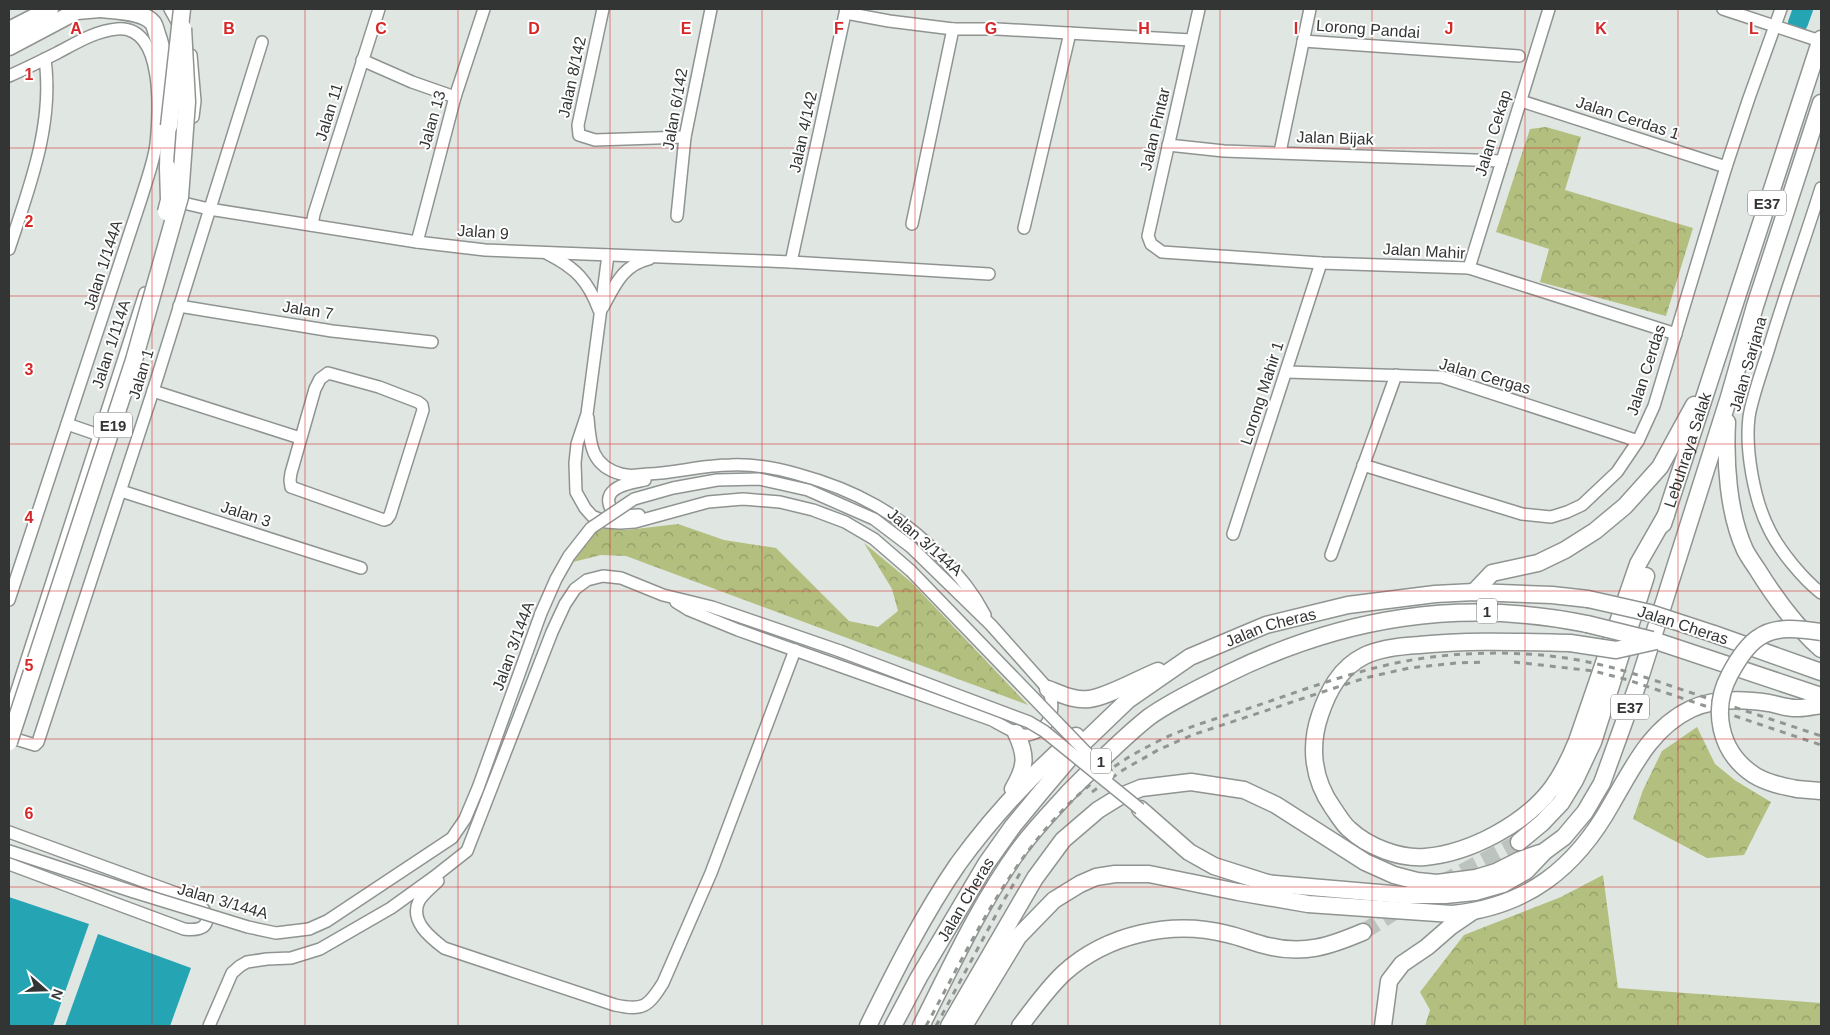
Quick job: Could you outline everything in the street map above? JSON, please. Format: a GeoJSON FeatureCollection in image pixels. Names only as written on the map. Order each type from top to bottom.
{"type":"FeatureCollection","features":[{"type":"Feature","properties":{"kind":"highway"},"geometry":{"type":"LineString","coordinates":[[9,30],[50,9]]}},
{"type":"Feature","properties":{"kind":"highway"},"geometry":{"type":"LineString","coordinates":[[9,47],[77,11],[101,9],[137,13],[152,23],[162,50],[169,126]]}},
{"type":"Feature","properties":{"kind":"highway"},"geometry":{"type":"LineString","coordinates":[[174,9],[183,28]]}},
{"type":"Feature","properties":{"kind":"highway","name":"E19"},"geometry":{"type":"LineString","coordinates":[[9,733],[131,360],[169,200],[169,126],[182,9]]}},
{"type":"Feature","properties":{"kind":"highway","name":"E19"},"geometry":{"type":"LineString","coordinates":[[9,742],[134,360],[180,197],[187,102],[183,28],[187,9]]}},
{"type":"Feature","properties":{"kind":"highway","name":"Lebuhraya Salak"},"geometry":{"type":"LineString","coordinates":[[1519,842],[1542,823],[1561,803],[1575,780],[1593,742],[1821,40]]}},
{"type":"Feature","properties":{"kind":"highway","name":"Lebuhraya Salak"},"geometry":{"type":"LineString","coordinates":[[1545,851],[1564,837],[1585,812],[1606,774],[1640,678],[1729,397],[1755,306],[1821,103]]}},
{"type":"Feature","properties":{"kind":"highway"},"geometry":{"type":"LineString","coordinates":[[1474,592],[1492,574],[1538,563],[1565,550],[1595,531],[1626,506],[1660,467],[1713,369]]}},
{"type":"Feature","properties":{"kind":"highway"},"geometry":{"type":"LineString","coordinates":[[1729,397],[1726,444],[1728,477],[1734,514],[1745,550],[1782,606],[1805,635],[1821,649]]}},
{"type":"Feature","properties":{"kind":"highway"},"geometry":{"type":"LineString","coordinates":[[1656,641],[1616,650],[1570,643],[1488,641],[1406,646],[1364,656],[1346,667],[1326,694],[1315,729],[1314,763],[1325,796],[1348,829],[1373,846],[1399,855],[1424,857],[1452,852],[1477,843],[1501,832],[1531,810],[1552,789],[1567,764],[1577,741],[1638,564],[1666,515]]}},
{"type":"Feature","properties":{"kind":"highway","name":"Jalan Cheras"},"geometry":{"type":"LineString","coordinates":[[893,1026],[919,977],[986,864],[1013,826],[1079,747],[1128,700],[1190,657],[1266,624],[1348,605],[1435,594],[1474,592],[1552,594],[1588,599],[1650,613],[1821,672]]}},
{"type":"Feature","properties":{"kind":"highway","name":"Jalan Cheras"},"geometry":{"type":"LineString","coordinates":[[921,1026],[970,931],[1017,852],[1085,775],[1151,716],[1203,685],[1262,657],[1318,636],[1400,617],[1440,613],[1486,611],[1551,617],[1656,641],[1821,696]]}},
{"type":"Feature","properties":{"kind":"highway"},"geometry":{"type":"LineString","coordinates":[[1821,632],[1794,629],[1776,631],[1758,638],[1738,659],[1725,683],[1719,706],[1720,725],[1734,756],[1755,776],[1775,784],[1797,789],[1821,791]]}},
{"type":"Feature","properties":{"kind":"highway"},"geometry":{"type":"LineString","coordinates":[[1048,689],[1072,698],[1089,699],[1106,694],[1190,657]]}},
{"type":"Feature","properties":{"kind":"highway"},"geometry":{"type":"LineString","coordinates":[[868,1026],[928,910],[959,864],[994,818],[1043,764],[1103,713],[1128,700]]}},
{"type":"Feature","properties":{"kind":"highway"},"geometry":{"type":"LineString","coordinates":[[964,1026],[1018,937],[1054,900],[1080,884],[1096,877],[1115,874],[1149,874],[1308,904],[1452,914],[1472,912],[1510,901],[1532,890],[1571,861],[1595,831],[1650,742],[1674,718],[1692,708],[1725,700],[1769,703],[1798,708],[1821,705]]}},
{"type":"Feature","properties":{"kind":"highway"},"geometry":{"type":"LineString","coordinates":[[994,818],[1023,769],[1024,756],[1016,733]]}},
{"type":"Feature","properties":{"kind":"highway"},"geometry":{"type":"LineString","coordinates":[[949,1026],[1034,878],[1063,840],[1079,824],[1098,810],[1119,797],[1141,788],[1191,782],[1216,784],[1244,790],[1276,804],[1365,862],[1394,875],[1417,881],[1437,883],[1476,878],[1496,872],[1520,860],[1545,851]]}},
{"type":"Feature","properties":{"kind":"highway"},"geometry":{"type":"LineString","coordinates":[[1140,809],[1189,852],[1214,866],[1265,883],[1366,907]]}},
{"type":"Feature","properties":{"kind":"highway"},"geometry":{"type":"LineString","coordinates":[[1265,883],[1403,895],[1445,895],[1475,892],[1503,884],[1526,871],[1545,851]]}},
{"type":"Feature","properties":{"kind":"highway"},"geometry":{"type":"LineString","coordinates":[[1383,1026],[1389,981],[1402,964],[1428,947],[1450,927],[1472,912]]}},
{"type":"Feature","properties":{"kind":"highway"},"geometry":{"type":"LineString","coordinates":[[1020,1026],[1054,982],[1065,972],[1086,957],[1107,946],[1142,933],[1162,929],[1198,929],[1228,934],[1293,951],[1331,945],[1363,932]]}},
{"type":"Feature","properties":{"kind":"street","name":"Jalan 1/114A"},"geometry":{"type":"LineString","coordinates":[[9,715],[175,201],[191,134],[195,100],[191,52],[185,36],[170,9]]}},
{"type":"Feature","properties":{"kind":"street","name":"Jalan 11"},"geometry":{"type":"LineString","coordinates":[[312,225],[379,9]]}},
{"type":"Feature","properties":{"kind":"street","name":"Jalan 13"},"geometry":{"type":"LineString","coordinates":[[417,242],[455,97],[484,9]]}},
{"type":"Feature","properties":{"kind":"street","name":"Jalan 8/142"},"geometry":{"type":"LineString","coordinates":[[603,9],[578,125],[579,135],[595,140],[685,137]]}},
{"type":"Feature","properties":{"kind":"street","name":"Jalan 6/142"},"geometry":{"type":"LineString","coordinates":[[677,216],[685,137],[711,9]]}},
{"type":"Feature","properties":{"kind":"street","name":"Jalan Pintar"},"geometry":{"type":"LineString","coordinates":[[1162,252],[1151,244],[1148,236],[1199,9]]}},
{"type":"Feature","properties":{"kind":"street"},"geometry":{"type":"LineString","coordinates":[[1280,152],[1310,9]]}},
{"type":"Feature","properties":{"kind":"street","name":"Jalan Cekap"},"geometry":{"type":"LineString","coordinates":[[1468,268],[1549,9]]}},
{"type":"Feature","properties":{"kind":"street"},"geometry":{"type":"LineString","coordinates":[[1723,9],[1821,40]]}},
{"type":"Feature","properties":{"kind":"street","name":"Jalan Cerdas"},"geometry":{"type":"LineString","coordinates":[[1363,465],[1522,514],[1551,517],[1582,505],[1618,472],[1638,441],[1654,406],[1726,167],[1781,9]]}},
{"type":"Feature","properties":{"kind":"street"},"geometry":{"type":"LineString","coordinates":[[846,11],[889,21],[953,29],[997,29],[1191,40]]}},
{"type":"Feature","properties":{"kind":"street","name":"Jalan 4/142"},"geometry":{"type":"LineString","coordinates":[[791,262],[846,11]]}},
{"type":"Feature","properties":{"kind":"street","name":"Jalan 1/144A"},"geometry":{"type":"LineString","coordinates":[[9,76],[91,36],[116,29],[126,29],[143,38],[149,46],[155,69],[157,103],[156,146],[142,196],[9,600]]}},
{"type":"Feature","properties":{"kind":"street"},"geometry":{"type":"LineString","coordinates":[[912,224],[953,29]]}},
{"type":"Feature","properties":{"kind":"street"},"geometry":{"type":"LineString","coordinates":[[1024,228],[1070,33]]}},
{"type":"Feature","properties":{"kind":"street","name":"Lorong Pandai"},"geometry":{"type":"LineString","coordinates":[[1303,41],[1519,56]]}},
{"type":"Feature","properties":{"kind":"street","name":"Jalan 1"},"geometry":{"type":"LineString","coordinates":[[9,737],[35,745],[38,742],[121,491],[262,42]]}},
{"type":"Feature","properties":{"kind":"street"},"geometry":{"type":"LineString","coordinates":[[9,249],[33,177],[42,140],[48,100],[45,59]]}},
{"type":"Feature","properties":{"kind":"street"},"geometry":{"type":"LineString","coordinates":[[362,60],[412,82],[455,97]]}},
{"type":"Feature","properties":{"kind":"street","name":"Jalan Cerdas 1"},"geometry":{"type":"LineString","coordinates":[[1521,101],[1726,167]]}},
{"type":"Feature","properties":{"kind":"street","name":"Jalan Bijak"},"geometry":{"type":"LineString","coordinates":[[1168,145],[1224,151],[1502,161]]}},
{"type":"Feature","properties":{"kind":"street","name":"Jalan Sarjana"},"geometry":{"type":"LineString","coordinates":[[1821,188],[1764,362],[1749,417],[1748,446],[1754,486],[1768,529],[1786,555],[1814,588],[1821,593]]}},
{"type":"Feature","properties":{"kind":"street","name":"Jalan 9"},"geometry":{"type":"LineString","coordinates":[[175,201],[209,209],[417,242],[485,250],[791,262],[989,274]]}},
{"type":"Feature","properties":{"kind":"street"},"geometry":{"type":"LineString","coordinates":[[544,252],[567,263],[581,277],[592,292],[600,314]]}},
{"type":"Feature","properties":{"kind":"street","name":"Jalan Mahir"},"geometry":{"type":"LineString","coordinates":[[1162,252],[1321,263],[1468,268],[1676,334]]}},
{"type":"Feature","properties":{"kind":"street"},"geometry":{"type":"LineString","coordinates":[[608,255],[587,414],[577,444],[575,463],[576,492],[592,516],[606,522],[620,524],[635,522],[708,502],[743,498],[780,502],[813,510],[845,522],[874,539],[911,571],[1140,809]]}},
{"type":"Feature","properties":{"kind":"street"},"geometry":{"type":"LineString","coordinates":[[600,314],[620,277],[628,268],[639,262],[658,257]]}},
{"type":"Feature","properties":{"kind":"street","name":"Lorong Mahir 1"},"geometry":{"type":"LineString","coordinates":[[1233,534],[1321,263]]}},
{"type":"Feature","properties":{"kind":"street","name":"Jalan 7"},"geometry":{"type":"LineString","coordinates":[[179,306],[332,331],[432,342]]}},
{"type":"Feature","properties":{"kind":"street","name":"Jalan Cergas"},"geometry":{"type":"LineString","coordinates":[[1286,372],[1396,374],[1442,377],[1638,441]]}},
{"type":"Feature","properties":{"kind":"street"},"geometry":{"type":"LineString","coordinates":[[328,373],[379,387],[422,405],[423,410],[390,515],[384,520],[291,487],[291,473],[300,438],[315,389],[320,379],[328,373]]}},
{"type":"Feature","properties":{"kind":"street"},"geometry":{"type":"LineString","coordinates":[[1331,555],[1396,374]]}},
{"type":"Feature","properties":{"kind":"street"},"geometry":{"type":"LineString","coordinates":[[152,391],[300,438]]}},
{"type":"Feature","properties":{"kind":"street"},"geometry":{"type":"LineString","coordinates":[[587,414],[590,446],[596,457],[606,467],[622,474],[672,473],[728,465],[749,465],[782,470],[821,481],[859,495],[900,520],[922,538],[974,594],[991,625]]}},
{"type":"Feature","properties":{"kind":"street"},"geometry":{"type":"LineString","coordinates":[[67,424],[99,435]]}},
{"type":"Feature","properties":{"kind":"street"},"geometry":{"type":"LineString","coordinates":[[672,473],[618,488],[611,493],[608,501],[610,508],[615,513],[622,515],[673,512]]}},
{"type":"Feature","properties":{"kind":"street","name":"Jalan 3/144A"},"geometry":{"type":"LineString","coordinates":[[9,851],[248,928],[276,933],[309,929],[327,921],[452,838],[465,819],[541,613],[556,579],[569,556],[591,528],[634,500],[673,488],[717,480],[759,479],[808,490],[874,519],[911,547],[991,625],[1048,689]]}},
{"type":"Feature","properties":{"kind":"street","name":"Jalan 3"},"geometry":{"type":"LineString","coordinates":[[121,491],[360,568]]}},
{"type":"Feature","properties":{"kind":"street","name":"Jalan 3/144A"},"geometry":{"type":"LineString","coordinates":[[209,1026],[232,974],[240,966],[247,962],[290,958],[320,950],[391,908],[434,878],[467,851],[552,632],[565,604],[575,589],[587,580],[603,576],[621,578],[663,595],[712,608],[840,652],[1029,722],[1044,731],[1140,809]]}},
{"type":"Feature","properties":{"kind":"street","name":"Jalan 3/144A"},"geometry":{"type":"LineString","coordinates":[[663,595],[689,610],[738,630],[992,720],[1016,733]]}},
{"type":"Feature","properties":{"kind":"street"},"geometry":{"type":"LineString","coordinates":[[467,851],[420,899],[416,909],[417,916],[426,933],[444,948],[631,1009],[643,1007],[655,996],[663,983],[711,873],[795,650]]}},
{"type":"Feature","properties":{"kind":"street"},"geometry":{"type":"LineString","coordinates":[[1016,733],[1024,735],[1033,734],[1049,720],[1052,710],[1052,699],[1048,689]]}},
{"type":"Feature","properties":{"kind":"street"},"geometry":{"type":"LineString","coordinates":[[9,832],[195,900],[206,912],[207,919],[202,928],[195,930],[184,929],[9,864]]}},
{"type":"Feature","properties":{"kind":"green space"},"geometry":{"type":"Polygon","coordinates":[[[1546,127],[1581,137],[1565,190],[1693,228],[1666,316],[1540,282],[1549,249],[1496,232],[1530,129],[1546,127]]]}},
{"type":"Feature","properties":{"kind":"green space"},"geometry":{"type":"Polygon","coordinates":[[[678,524],[724,540],[776,548],[849,621],[878,627],[898,611],[892,589],[864,543],[911,582],[1028,705],[626,556],[601,555],[573,562],[599,528],[627,530],[678,524]]]}},
{"type":"Feature","properties":{"kind":"green space"},"geometry":{"type":"Polygon","coordinates":[[[1697,727],[1715,764],[1736,781],[1771,802],[1744,855],[1707,858],[1633,819],[1643,790],[1662,751],[1697,727]]]}},
{"type":"Feature","properties":{"kind":"green space"},"geometry":{"type":"Polygon","coordinates":[[[1603,875],[1618,988],[1821,1003],[1821,1026],[1425,1026],[1430,1010],[1420,992],[1464,935],[1561,897],[1603,875]]]}},
{"type":"Feature","properties":{"kind":"water"},"geometry":{"type":"Polygon","coordinates":[[[9,897],[89,924],[53,1026],[9,1026],[9,897]]]}},
{"type":"Feature","properties":{"kind":"water"},"geometry":{"type":"Polygon","coordinates":[[[98,934],[191,968],[170,1026],[65,1026],[98,934]]]}},
{"type":"Feature","properties":{"kind":"waterway"},"geometry":{"type":"LineString","coordinates":[[1798,23],[1803,9]]}},
{"type":"Feature","properties":{"kind":"tunnel"},"geometry":{"type":"LineString","coordinates":[[1441,883],[1519,842]]}},
{"type":"Feature","properties":{"kind":"tunnel"},"geometry":{"type":"LineString","coordinates":[[1363,932],[1404,906]]}},
{"type":"Feature","properties":{"kind":"railway"},"geometry":{"type":"LineString","coordinates":[[926,1026],[970,943],[1019,863],[1059,814],[1091,784],[1127,758],[1177,733],[1328,681],[1386,665],[1429,657],[1478,653],[1551,656],[1575,659],[1632,673],[1821,736]]}},
{"type":"Feature","properties":{"kind":"railway"},"geometry":{"type":"LineString","coordinates":[[1092,792],[1123,770],[1158,750],[1192,735],[1365,678],[1409,668],[1486,662]]}},
{"type":"Feature","properties":{"kind":"railway"},"geometry":{"type":"LineString","coordinates":[[1514,662],[1594,671],[1628,680],[1821,745]]}},
{"type":"Feature","properties":{"kind":"railway"},"geometry":{"type":"LineString","coordinates":[[936,1026],[1022,870]]}}]}
